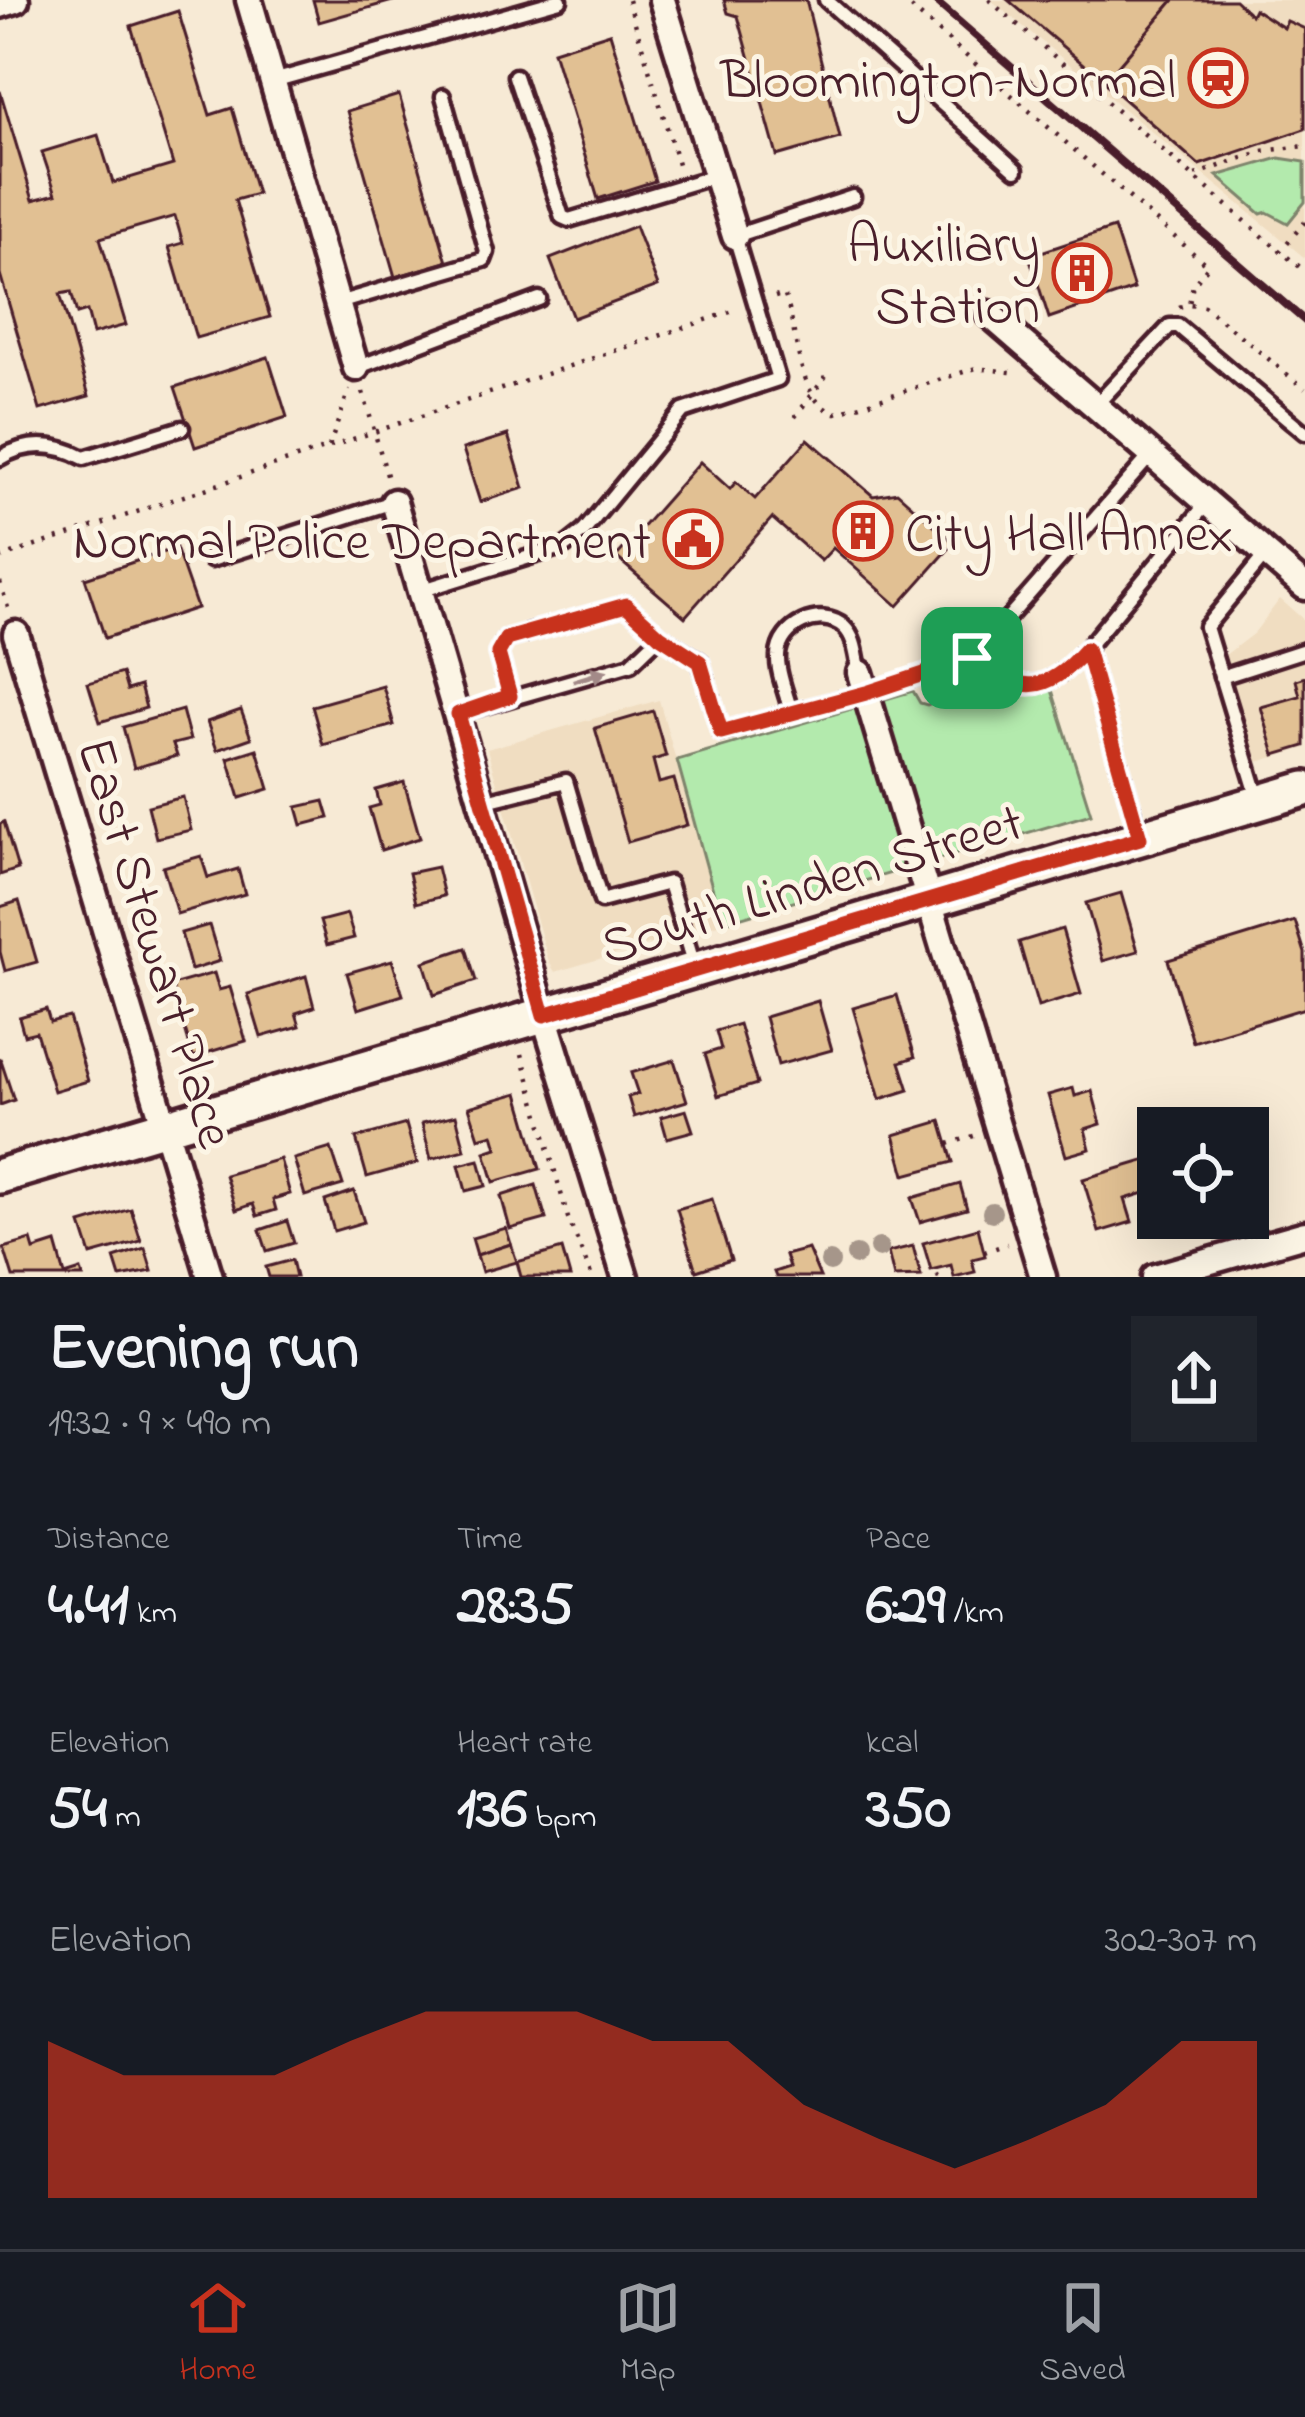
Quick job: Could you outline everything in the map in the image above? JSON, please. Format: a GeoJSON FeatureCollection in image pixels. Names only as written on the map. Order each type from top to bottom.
{"type":"FeatureCollection","features":[{"type":"Feature","properties":{"kind":"main road","name":"South Linden Street"},"geometry":{"type":"LineString","coordinates":[[0,1176],[1305,789]]}},
{"type":"Feature","properties":{"kind":"street"},"geometry":{"type":"LineString","coordinates":[[0,5],[16,0]]}},
{"type":"Feature","properties":{"kind":"street"},"geometry":{"type":"LineString","coordinates":[[249,0],[356,368]]}},
{"type":"Feature","properties":{"kind":"street"},"geometry":{"type":"LineString","coordinates":[[662,0],[735,236]]}},
{"type":"Feature","properties":{"kind":"street"},"geometry":{"type":"LineString","coordinates":[[989,314],[1305,587]]}},
{"type":"Feature","properties":{"kind":"street"},"geometry":{"type":"LineString","coordinates":[[394,502],[625,1277]]}},
{"type":"Feature","properties":{"kind":"street","name":"East Stewart Place"},"geometry":{"type":"LineString","coordinates":[[16,634],[210,1277]]}},
{"type":"Feature","properties":{"kind":"street"},"geometry":{"type":"LineString","coordinates":[[863,683],[1043,1277]]}},
{"type":"Feature","properties":{"kind":"street"},"geometry":{"type":"LineString","coordinates":[[1155,1277],[1305,1234]]}},
{"type":"Feature","properties":{"kind":"lane"},"geometry":{"type":"LineString","coordinates":[[272,81],[560,0]]}},
{"type":"Feature","properties":{"kind":"lane"},"geometry":{"type":"LineString","coordinates":[[826,0],[1016,170]]}},
{"type":"Feature","properties":{"kind":"lane"},"geometry":{"type":"LineString","coordinates":[[515,76],[562,217],[569,220],[715,176]]}},
{"type":"Feature","properties":{"kind":"lane"},"geometry":{"type":"LineString","coordinates":[[336,304],[484,260],[487,252],[443,96]]}},
{"type":"Feature","properties":{"kind":"lane"},"geometry":{"type":"LineString","coordinates":[[420,591],[565,546],[584,531],[683,411],[778,379],[735,236],[853,197]]}},
{"type":"Feature","properties":{"kind":"lane"},"geometry":{"type":"LineString","coordinates":[[356,368],[539,299]]}},
{"type":"Feature","properties":{"kind":"lane"},"geometry":{"type":"LineString","coordinates":[[1094,407],[1170,326],[1178,326],[1305,433]]}},
{"type":"Feature","properties":{"kind":"lane"},"geometry":{"type":"LineString","coordinates":[[0,458],[52,444],[84,458],[182,428]]}},
{"type":"Feature","properties":{"kind":"lane"},"geometry":{"type":"LineString","coordinates":[[510,696],[498,653],[506,639],[626,605],[660,636],[700,662],[721,732],[791,712],[863,683],[972,658],[1151,455]]}},
{"type":"Feature","properties":{"kind":"lane"},"geometry":{"type":"LineString","coordinates":[[211,560],[394,502]]}},
{"type":"Feature","properties":{"kind":"lane"},"geometry":{"type":"LineString","coordinates":[[972,658],[1007,684],[1047,682],[1064,674],[1207,503]]}},
{"type":"Feature","properties":{"kind":"lane"},"geometry":{"type":"LineString","coordinates":[[1259,802],[1206,627],[1266,554]]}},
{"type":"Feature","properties":{"kind":"lane"},"geometry":{"type":"LineString","coordinates":[[791,712],[777,659],[785,635],[807,620],[844,627],[863,683]]}},
{"type":"Feature","properties":{"kind":"lane"},"geometry":{"type":"LineString","coordinates":[[458,714],[631,664],[660,636]]}},
{"type":"Feature","properties":{"kind":"lane"},"geometry":{"type":"LineString","coordinates":[[1086,649],[1140,838]]}},
{"type":"Feature","properties":{"kind":"lane"},"geometry":{"type":"LineString","coordinates":[[1221,676],[1305,650]]}},
{"type":"Feature","properties":{"kind":"lane"},"geometry":{"type":"LineString","coordinates":[[482,802],[566,781],[601,901],[669,883],[695,970]]}},
{"type":"Feature","properties":{"kind":"path"},"geometry":{"type":"LineString","coordinates":[[628,0],[685,185]]}},
{"type":"Feature","properties":{"kind":"path"},"geometry":{"type":"LineString","coordinates":[[902,0],[1208,266],[1193,285],[1189,304]]}},
{"type":"Feature","properties":{"kind":"path"},"geometry":{"type":"LineString","coordinates":[[989,0],[1305,271]]}},
{"type":"Feature","properties":{"kind":"path"},"geometry":{"type":"LineString","coordinates":[[1192,176],[1262,151],[1305,146]]}},
{"type":"Feature","properties":{"kind":"path"},"geometry":{"type":"LineString","coordinates":[[1280,251],[1305,222]]}},
{"type":"Feature","properties":{"kind":"path"},"geometry":{"type":"LineString","coordinates":[[0,558],[742,309]]}},
{"type":"Feature","properties":{"kind":"path"},"geometry":{"type":"LineString","coordinates":[[356,368],[394,502]]}},
{"type":"Feature","properties":{"kind":"path"},"geometry":{"type":"LineString","coordinates":[[328,448],[356,368]]}},
{"type":"Feature","properties":{"kind":"path"},"geometry":{"type":"LineString","coordinates":[[795,417],[826,376],[824,370]]}},
{"type":"Feature","properties":{"kind":"path"},"geometry":{"type":"LineString","coordinates":[[522,1052],[568,1218],[592,1277]]}},
{"type":"Feature","properties":{"kind":"path"},"geometry":{"type":"LineString","coordinates":[[936,1277],[941,1275],[939,1268]]}},
{"type":"Feature","properties":{"kind":"shaded area"},"geometry":{"type":"Polygon","coordinates":[[[991,0],[1305,0],[1305,258],[1203,174],[991,0]]]}},
{"type":"Feature","properties":{"kind":"shaded area"},"geometry":{"type":"Polygon","coordinates":[[[1280,599],[1305,621],[1305,748],[1251,764],[1220,659],[1254,633],[1280,599]]]}},
{"type":"Feature","properties":{"kind":"shaded area"},"geometry":{"type":"Polygon","coordinates":[[[659,700],[722,923],[555,972],[487,749],[659,700]]]}},
{"type":"Feature","properties":{"kind":"green space"},"geometry":{"type":"Polygon","coordinates":[[[1279,158],[1305,162],[1305,202],[1288,223],[1267,212],[1261,214],[1217,176],[1279,158]]]}},
{"type":"Feature","properties":{"kind":"green space"},"geometry":{"type":"Polygon","coordinates":[[[961,674],[1019,693],[1052,690],[1091,814],[722,923],[677,760],[913,691],[927,705],[955,696],[953,680],[961,674]]]}},
{"type":"Feature","properties":{"kind":"building"},"geometry":{"type":"Polygon","coordinates":[[[313,0],[396,0],[319,22],[313,0]]]}},
{"type":"Feature","properties":{"kind":"building"},"geometry":{"type":"Polygon","coordinates":[[[724,0],[806,0],[840,138],[777,156],[738,16],[728,13],[724,0]]]}},
{"type":"Feature","properties":{"kind":"building"},"geometry":{"type":"Polygon","coordinates":[[[1008,0],[1174,0],[1104,82],[1008,0]]]}},
{"type":"Feature","properties":{"kind":"building"},"geometry":{"type":"Polygon","coordinates":[[[1174,0],[1235,0],[1251,15],[1254,9],[1284,28],[1287,21],[1305,29],[1305,129],[1199,165],[1104,82],[1174,0]]]}},
{"type":"Feature","properties":{"kind":"building"},"geometry":{"type":"Polygon","coordinates":[[[178,11],[210,115],[232,108],[257,194],[235,200],[270,317],[196,338],[169,247],[183,243],[175,216],[100,238],[126,325],[93,334],[87,311],[77,314],[71,292],[60,294],[89,396],[40,410],[0,274],[0,91],[33,200],[56,194],[42,152],[98,135],[113,183],[173,165],[131,26],[178,11]]]}},
{"type":"Feature","properties":{"kind":"building"},"geometry":{"type":"Polygon","coordinates":[[[610,33],[655,181],[598,199],[553,51],[610,33]]]}},
{"type":"Feature","properties":{"kind":"building"},"geometry":{"type":"Polygon","coordinates":[[[399,95],[447,262],[395,277],[347,111],[399,95]]]}},
{"type":"Feature","properties":{"kind":"building"},"geometry":{"type":"Polygon","coordinates":[[[635,226],[658,286],[573,318],[550,259],[635,226]]]}},
{"type":"Feature","properties":{"kind":"building","name":"Auxiliary Station"},"geometry":{"type":"Polygon","coordinates":[[[1114,228],[1134,289],[1049,318],[1029,256],[1114,228]]]}},
{"type":"Feature","properties":{"kind":"building"},"geometry":{"type":"Polygon","coordinates":[[[268,357],[287,417],[195,447],[175,387],[268,357]]]}},
{"type":"Feature","properties":{"kind":"building"},"geometry":{"type":"Polygon","coordinates":[[[508,435],[524,488],[480,502],[463,449],[508,435]]]}},
{"type":"Feature","properties":{"kind":"building","name":"City Hall Annex"},"geometry":{"type":"Polygon","coordinates":[[[808,439],[873,496],[897,492],[954,543],[898,606],[833,548],[821,561],[772,518],[685,617],[616,557],[700,462],[730,489],[736,482],[755,499],[808,439]]]}},
{"type":"Feature","properties":{"kind":"building"},"geometry":{"type":"Polygon","coordinates":[[[176,548],[197,608],[105,638],[85,578],[176,548]]]}},
{"type":"Feature","properties":{"kind":"building"},"geometry":{"type":"Polygon","coordinates":[[[122,673],[127,690],[140,686],[146,708],[100,722],[88,683],[122,673]]]}},
{"type":"Feature","properties":{"kind":"building"},"geometry":{"type":"Polygon","coordinates":[[[1305,677],[1305,746],[1275,755],[1261,707],[1300,696],[1296,680],[1305,677]]]}},
{"type":"Feature","properties":{"kind":"building"},"geometry":{"type":"Polygon","coordinates":[[[383,686],[394,725],[323,745],[312,706],[383,686]]]}},
{"type":"Feature","properties":{"kind":"building"},"geometry":{"type":"Polygon","coordinates":[[[182,710],[190,740],[173,744],[177,756],[134,768],[123,727],[182,710]]]}},
{"type":"Feature","properties":{"kind":"building"},"geometry":{"type":"Polygon","coordinates":[[[241,710],[251,738],[217,750],[207,722],[241,710]]]}},
{"type":"Feature","properties":{"kind":"building"},"geometry":{"type":"Polygon","coordinates":[[[653,711],[666,756],[653,760],[659,783],[674,779],[687,825],[628,842],[595,728],[653,711]]]}},
{"type":"Feature","properties":{"kind":"building"},"geometry":{"type":"Polygon","coordinates":[[[257,749],[269,789],[240,798],[228,758],[257,749]]]}},
{"type":"Feature","properties":{"kind":"building"},"geometry":{"type":"Polygon","coordinates":[[[404,782],[420,838],[381,850],[369,808],[380,805],[376,790],[404,782]]]}},
{"type":"Feature","properties":{"kind":"building"},"geometry":{"type":"Polygon","coordinates":[[[183,797],[191,830],[156,838],[148,806],[183,797]]]}},
{"type":"Feature","properties":{"kind":"building"},"geometry":{"type":"Polygon","coordinates":[[[324,801],[329,818],[302,825],[297,807],[324,801]]]}},
{"type":"Feature","properties":{"kind":"building"},"geometry":{"type":"Polygon","coordinates":[[[4,822],[18,869],[0,875],[0,824],[4,822]]]}},
{"type":"Feature","properties":{"kind":"building"},"geometry":{"type":"Polygon","coordinates":[[[201,856],[208,878],[238,869],[245,894],[177,914],[163,867],[201,856]]]}},
{"type":"Feature","properties":{"kind":"building"},"geometry":{"type":"Polygon","coordinates":[[[437,867],[444,896],[416,903],[409,873],[437,867]]]}},
{"type":"Feature","properties":{"kind":"building"},"geometry":{"type":"Polygon","coordinates":[[[1121,893],[1138,951],[1103,961],[1086,903],[1121,893]]]}},
{"type":"Feature","properties":{"kind":"building"},"geometry":{"type":"Polygon","coordinates":[[[19,901],[37,962],[5,971],[0,907],[19,901]]]}},
{"type":"Feature","properties":{"kind":"building"},"geometry":{"type":"Polygon","coordinates":[[[347,914],[354,938],[327,945],[320,921],[347,914]]]}},
{"type":"Feature","properties":{"kind":"building"},"geometry":{"type":"Polygon","coordinates":[[[1295,921],[1305,953],[1305,1008],[1193,1042],[1168,960],[1295,921]]]}},
{"type":"Feature","properties":{"kind":"building"},"geometry":{"type":"Polygon","coordinates":[[[209,925],[220,961],[191,970],[181,933],[209,925]]]}},
{"type":"Feature","properties":{"kind":"building"},"geometry":{"type":"Polygon","coordinates":[[[1062,929],[1081,994],[1038,1007],[1019,942],[1062,929]]]}},
{"type":"Feature","properties":{"kind":"building"},"geometry":{"type":"Polygon","coordinates":[[[466,948],[476,981],[434,995],[424,962],[466,948]]]}},
{"type":"Feature","properties":{"kind":"building"},"geometry":{"type":"Polygon","coordinates":[[[392,960],[403,995],[358,1009],[347,973],[392,960]]]}},
{"type":"Feature","properties":{"kind":"building"},"geometry":{"type":"Polygon","coordinates":[[[214,973],[219,990],[230,987],[246,1041],[193,1057],[172,985],[214,973]]]}},
{"type":"Feature","properties":{"kind":"building"},"geometry":{"type":"Polygon","coordinates":[[[306,976],[314,1007],[296,1013],[300,1026],[261,1037],[248,994],[306,976]]]}},
{"type":"Feature","properties":{"kind":"building"},"geometry":{"type":"Polygon","coordinates":[[[897,995],[915,1057],[900,1062],[909,1090],[880,1099],[853,1008],[897,995]]]}},
{"type":"Feature","properties":{"kind":"building"},"geometry":{"type":"Polygon","coordinates":[[[818,1001],[832,1050],[778,1065],[765,1017],[818,1001]]]}},
{"type":"Feature","properties":{"kind":"building"},"geometry":{"type":"Polygon","coordinates":[[[46,1009],[50,1022],[69,1017],[88,1081],[54,1091],[36,1032],[24,1035],[19,1017],[46,1009]]]}},
{"type":"Feature","properties":{"kind":"building"},"geometry":{"type":"Polygon","coordinates":[[[739,1024],[757,1084],[718,1096],[705,1054],[721,1049],[716,1031],[739,1024]]]}},
{"type":"Feature","properties":{"kind":"building"},"geometry":{"type":"Polygon","coordinates":[[[0,1058],[14,1100],[0,1105],[0,1058]]]}},
{"type":"Feature","properties":{"kind":"building"},"geometry":{"type":"Polygon","coordinates":[[[674,1060],[687,1101],[634,1117],[628,1097],[638,1094],[631,1073],[674,1060]]]}},
{"type":"Feature","properties":{"kind":"building"},"geometry":{"type":"Polygon","coordinates":[[[1073,1088],[1075,1096],[1092,1091],[1101,1124],[1085,1129],[1090,1149],[1066,1156],[1048,1095],[1073,1088]]]}},
{"type":"Feature","properties":{"kind":"building"},"geometry":{"type":"Polygon","coordinates":[[[518,1093],[540,1169],[494,1182],[485,1152],[497,1148],[493,1134],[479,1138],[469,1107],[518,1093]]]}},
{"type":"Feature","properties":{"kind":"building"},"geometry":{"type":"Polygon","coordinates":[[[686,1110],[693,1131],[667,1138],[661,1117],[686,1110]]]}},
{"type":"Feature","properties":{"kind":"building"},"geometry":{"type":"Polygon","coordinates":[[[456,1115],[465,1150],[431,1159],[422,1123],[456,1115]]]}},
{"type":"Feature","properties":{"kind":"building"},"geometry":{"type":"Polygon","coordinates":[[[941,1121],[953,1162],[905,1175],[894,1135],[941,1121]]]}},
{"type":"Feature","properties":{"kind":"building"},"geometry":{"type":"Polygon","coordinates":[[[406,1124],[417,1163],[367,1177],[356,1138],[406,1124]]]}},
{"type":"Feature","properties":{"kind":"building"},"geometry":{"type":"Polygon","coordinates":[[[331,1148],[343,1185],[305,1196],[294,1159],[331,1148]]]}},
{"type":"Feature","properties":{"kind":"building"},"geometry":{"type":"Polygon","coordinates":[[[280,1159],[290,1194],[273,1199],[276,1210],[257,1216],[253,1204],[236,1210],[225,1175],[280,1159]]]}},
{"type":"Feature","properties":{"kind":"building"},"geometry":{"type":"Polygon","coordinates":[[[479,1160],[486,1186],[466,1191],[459,1165],[479,1160]]]}},
{"type":"Feature","properties":{"kind":"building"},"geometry":{"type":"Polygon","coordinates":[[[1137,1163],[1137,1195],[1125,1199],[1132,1222],[1099,1232],[1083,1179],[1137,1163]]]}},
{"type":"Feature","properties":{"kind":"building"},"geometry":{"type":"Polygon","coordinates":[[[960,1184],[967,1209],[920,1222],[912,1198],[960,1184]]]}},
{"type":"Feature","properties":{"kind":"building"},"geometry":{"type":"Polygon","coordinates":[[[536,1185],[546,1219],[510,1229],[501,1196],[536,1185]]]}},
{"type":"Feature","properties":{"kind":"building"},"geometry":{"type":"Polygon","coordinates":[[[354,1191],[364,1222],[334,1231],[325,1201],[354,1191]]]}},
{"type":"Feature","properties":{"kind":"building"},"geometry":{"type":"Polygon","coordinates":[[[712,1199],[731,1260],[696,1271],[677,1209],[712,1199]]]}},
{"type":"Feature","properties":{"kind":"building"},"geometry":{"type":"Polygon","coordinates":[[[131,1209],[141,1241],[91,1255],[81,1224],[131,1209]]]}},
{"type":"Feature","properties":{"kind":"building"},"geometry":{"type":"Polygon","coordinates":[[[287,1221],[294,1243],[267,1251],[260,1230],[287,1221]]]}},
{"type":"Feature","properties":{"kind":"building"},"geometry":{"type":"Polygon","coordinates":[[[506,1228],[511,1244],[477,1255],[472,1238],[506,1228]]]}},
{"type":"Feature","properties":{"kind":"building"},"geometry":{"type":"Polygon","coordinates":[[[978,1228],[985,1256],[972,1259],[975,1272],[954,1277],[951,1265],[931,1270],[923,1243],[978,1228]]]}},
{"type":"Feature","properties":{"kind":"building"},"geometry":{"type":"Polygon","coordinates":[[[31,1240],[34,1250],[56,1243],[65,1275],[81,1270],[83,1277],[13,1277],[4,1248],[31,1240]]]}},
{"type":"Feature","properties":{"kind":"building"},"geometry":{"type":"Polygon","coordinates":[[[511,1244],[517,1262],[482,1272],[477,1255],[511,1244]]]}},
{"type":"Feature","properties":{"kind":"building"},"geometry":{"type":"Polygon","coordinates":[[[913,1246],[921,1276],[894,1277],[888,1252],[913,1246]]]}},
{"type":"Feature","properties":{"kind":"building"},"geometry":{"type":"Polygon","coordinates":[[[145,1248],[152,1271],[120,1277],[114,1258],[145,1248]]]}},
{"type":"Feature","properties":{"kind":"building"},"geometry":{"type":"Polygon","coordinates":[[[562,1249],[570,1277],[521,1277],[517,1262],[562,1249]]]}},
{"type":"Feature","properties":{"kind":"building"},"geometry":{"type":"Polygon","coordinates":[[[808,1249],[820,1277],[776,1277],[774,1272],[789,1267],[785,1255],[808,1249]]]}},
{"type":"Feature","properties":{"kind":"building"},"geometry":{"type":"Polygon","coordinates":[[[292,1260],[296,1277],[269,1277],[266,1267],[292,1260]]]}},
{"type":"Feature","properties":{"kind":"railway"},"geometry":{"type":"LineString","coordinates":[[934,0],[1305,321]]}},
{"type":"Feature","properties":{"kind":"place","name":"Bloomington-Normal"},"geometry":{"type":"Point","coordinates":[1218,78]}},
{"type":"Feature","properties":{"kind":"place","name":"Auxiliary Station"},"geometry":{"type":"Point","coordinates":[1082,273]}},
{"type":"Feature","properties":{"kind":"place","name":"City Hall Annex"},"geometry":{"type":"Point","coordinates":[863,531]}},
{"type":"Feature","properties":{"kind":"place","name":"Normal Police Department"},"geometry":{"type":"Point","coordinates":[693,539]}},
{"type":"Feature","properties":{"kind":"route"},"geometry":{"type":"LineString","coordinates":[[626,605],[660,636],[700,662],[721,732],[972,658],[1007,684],[1047,682],[1064,674],[1086,649],[1140,838],[544,1015],[458,714],[510,696],[498,653],[506,639],[626,605]]}}]}
